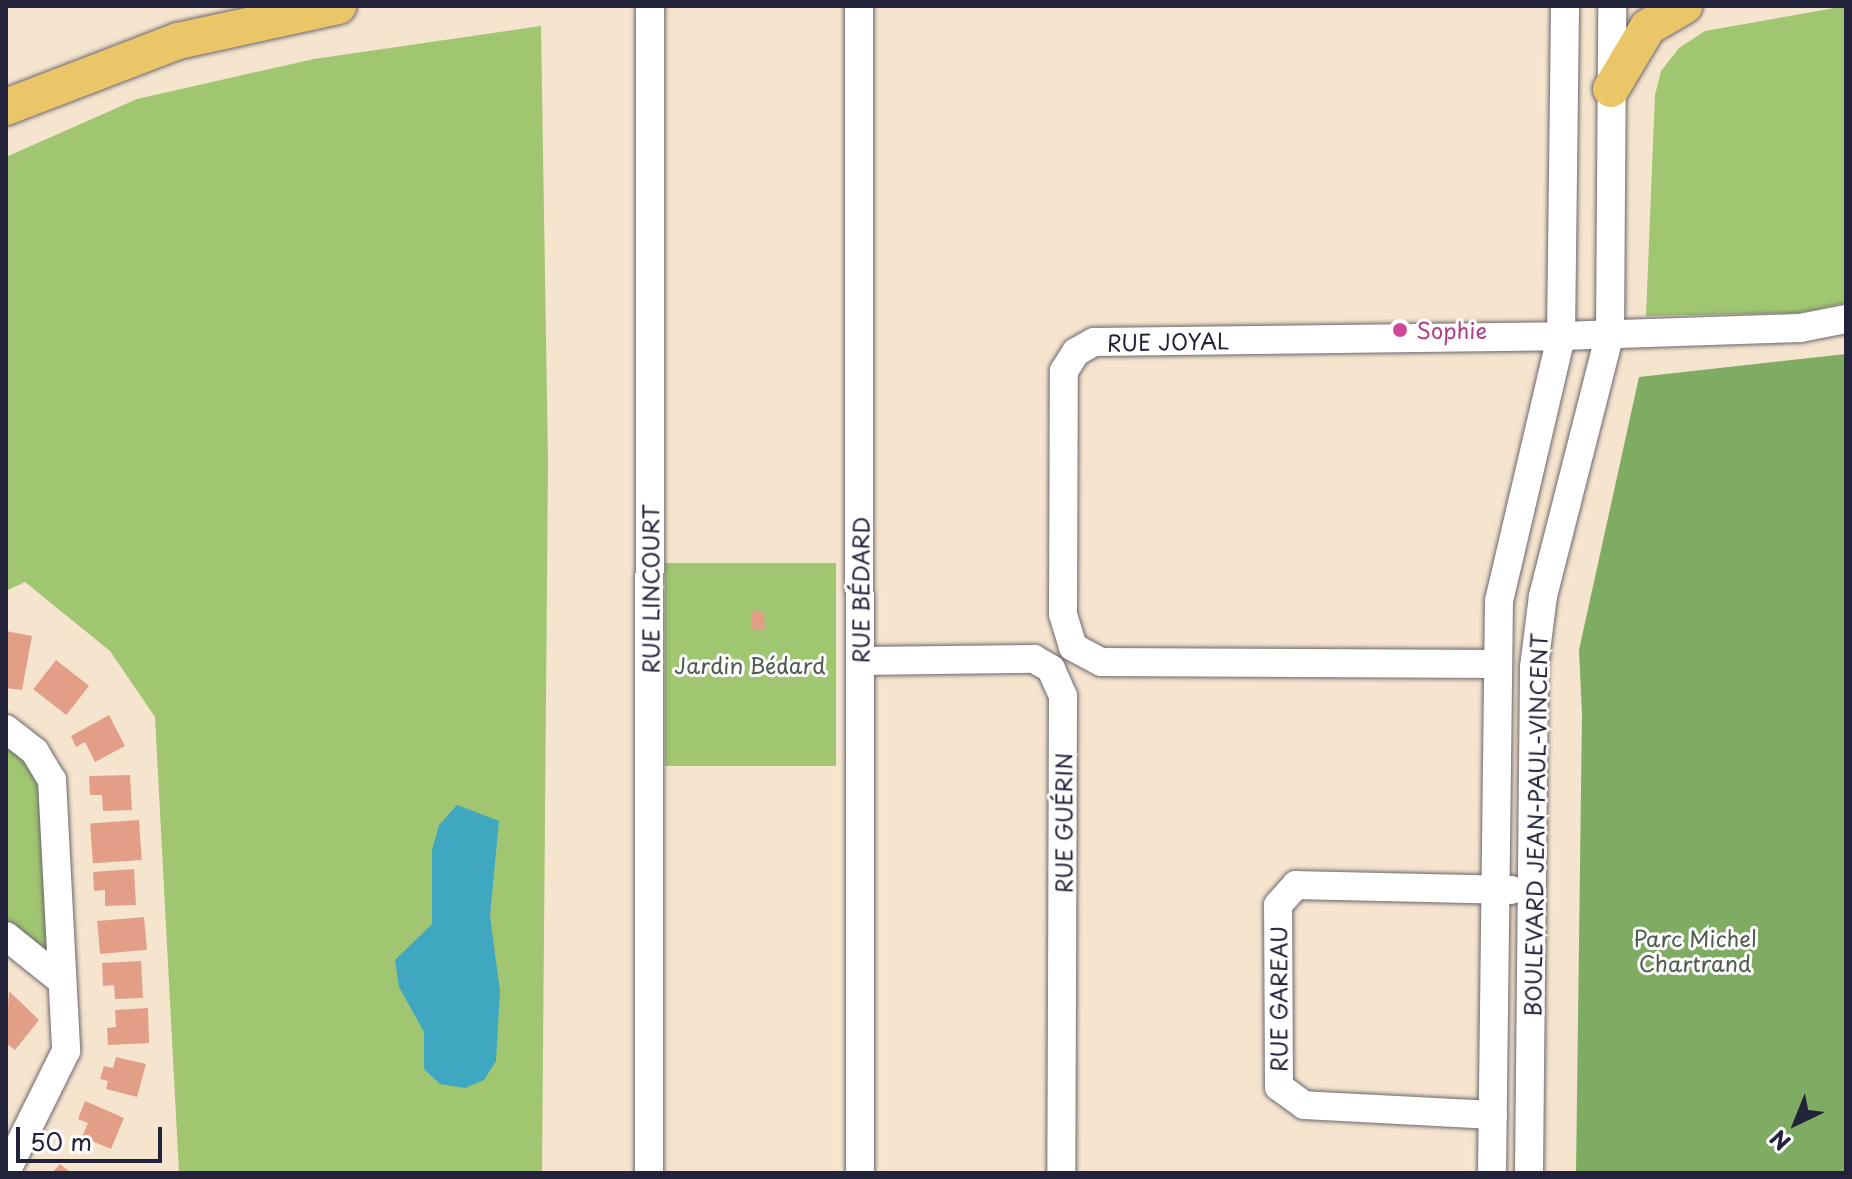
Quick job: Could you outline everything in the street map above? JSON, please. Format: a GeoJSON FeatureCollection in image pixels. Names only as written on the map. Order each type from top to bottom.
{"type":"FeatureCollection","features":[{"type":"Feature","properties":{"kind":"main road"},"geometry":{"type":"LineString","coordinates":[[6,107],[178,41],[338,6]]}},
{"type":"Feature","properties":{"kind":"main road"},"geometry":{"type":"LineString","coordinates":[[1611,89],[1648,27],[1684,6]]}},
{"type":"Feature","properties":{"kind":"street","name":"RUE LINCOURT"},"geometry":{"type":"LineString","coordinates":[[649,1173],[650,6]]}},
{"type":"Feature","properties":{"kind":"street","name":"RUE BÉDARD"},"geometry":{"type":"LineString","coordinates":[[859,6],[860,1173]]}},
{"type":"Feature","properties":{"kind":"street","name":"BOULEVARD JEAN-PAUL-VINCENT"},"geometry":{"type":"LineString","coordinates":[[1492,1173],[1499,601],[1561,336],[1565,6]]}},
{"type":"Feature","properties":{"kind":"street","name":"BOULEVARD JEAN-PAUL-VINCENT"},"geometry":{"type":"LineString","coordinates":[[1529,1173],[1534,667],[1543,596],[1610,333],[1612,6]]}},
{"type":"Feature","properties":{"kind":"street","name":"RUE JOYAL"},"geometry":{"type":"LineString","coordinates":[[1498,664],[1101,662],[1073,647],[1063,614],[1064,371],[1076,352],[1094,342],[1561,336],[1800,328],[1846,319]]}},
{"type":"Feature","properties":{"kind":"street","name":"RUE GUÉRIN"},"geometry":{"type":"LineString","coordinates":[[860,661],[1034,659],[1051,669],[1063,696],[1061,1173]]}},
{"type":"Feature","properties":{"kind":"street"},"geometry":{"type":"LineString","coordinates":[[6,729],[35,752],[52,780],[66,1051],[6,1172]]}},
{"type":"Feature","properties":{"kind":"street","name":"RUE GAREAU"},"geometry":{"type":"LineString","coordinates":[[1493,1115],[1304,1105],[1279,1087],[1278,905],[1296,885],[1531,890]]}},
{"type":"Feature","properties":{"kind":"street"},"geometry":{"type":"LineString","coordinates":[[6,936],[62,981]]}},
{"type":"Feature","properties":{"kind":"green space"},"geometry":{"type":"Polygon","coordinates":[[[1846,6],[1846,303],[1798,313],[1646,316],[1655,95],[1661,71],[1679,48],[1705,31],[1846,6]]]}},
{"type":"Feature","properties":{"kind":"green space"},"geometry":{"type":"Polygon","coordinates":[[[541,26],[548,462],[542,1173],[179,1173],[155,717],[110,651],[25,582],[6,591],[6,157],[137,99],[314,59],[541,26]]]}},
{"type":"Feature","properties":{"kind":"green space","name":"Parc Michel Chartrand"},"geometry":{"type":"Polygon","coordinates":[[[1846,354],[1846,1173],[1576,1173],[1582,714],[1579,650],[1639,377],[1846,354]]]}},
{"type":"Feature","properties":{"kind":"green space","name":"Jardin Bédard"},"geometry":{"type":"Polygon","coordinates":[[[665,563],[836,563],[836,766],[665,766],[665,563]]]}},
{"type":"Feature","properties":{"kind":"green space"},"geometry":{"type":"Polygon","coordinates":[[[6,729],[35,752],[62,981],[6,936],[6,729]]]}},
{"type":"Feature","properties":{"kind":"water"},"geometry":{"type":"Polygon","coordinates":[[[457,805],[499,821],[490,916],[500,991],[496,1061],[484,1080],[465,1088],[440,1084],[424,1069],[424,1032],[399,987],[395,960],[432,924],[432,850],[439,825],[457,805]]]}},
{"type":"Feature","properties":{"kind":"building"},"geometry":{"type":"Polygon","coordinates":[[[764,611],[765,629],[752,630],[751,612],[764,611]]]}},
{"type":"Feature","properties":{"kind":"building"},"geometry":{"type":"Polygon","coordinates":[[[6,631],[32,636],[22,690],[6,688],[6,631]]]}},
{"type":"Feature","properties":{"kind":"building"},"geometry":{"type":"Polygon","coordinates":[[[56,660],[89,686],[66,715],[33,689],[56,660]]]}},
{"type":"Feature","properties":{"kind":"building"},"geometry":{"type":"Polygon","coordinates":[[[109,715],[125,746],[95,762],[85,742],[76,747],[71,736],[109,715]]]}},
{"type":"Feature","properties":{"kind":"building"},"geometry":{"type":"Polygon","coordinates":[[[130,775],[132,810],[103,811],[102,795],[90,795],[89,776],[130,775]]]}},
{"type":"Feature","properties":{"kind":"building"},"geometry":{"type":"Polygon","coordinates":[[[139,820],[142,860],[93,863],[90,823],[139,820]]]}},
{"type":"Feature","properties":{"kind":"building"},"geometry":{"type":"Polygon","coordinates":[[[134,869],[136,905],[105,906],[105,890],[94,891],[93,872],[134,869]]]}},
{"type":"Feature","properties":{"kind":"building"},"geometry":{"type":"Polygon","coordinates":[[[144,917],[147,950],[100,954],[97,921],[144,917]]]}},
{"type":"Feature","properties":{"kind":"building"},"geometry":{"type":"Polygon","coordinates":[[[141,961],[143,998],[115,999],[114,985],[103,986],[102,963],[141,961]]]}},
{"type":"Feature","properties":{"kind":"building"},"geometry":{"type":"Polygon","coordinates":[[[9,991],[39,1020],[15,1050],[6,1043],[9,991]]]}},
{"type":"Feature","properties":{"kind":"building"},"geometry":{"type":"Polygon","coordinates":[[[148,1008],[149,1043],[108,1045],[107,1028],[116,1027],[115,1010],[148,1008]]]}},
{"type":"Feature","properties":{"kind":"building"},"geometry":{"type":"Polygon","coordinates":[[[116,1057],[146,1064],[137,1097],[106,1089],[108,1081],[100,1079],[104,1066],[113,1068],[116,1057]]]}},
{"type":"Feature","properties":{"kind":"building"},"geometry":{"type":"Polygon","coordinates":[[[85,1101],[124,1118],[111,1149],[82,1137],[88,1123],[78,1119],[85,1101]]]}},
{"type":"Feature","properties":{"kind":"building"},"geometry":{"type":"Polygon","coordinates":[[[60,1164],[71,1173],[52,1173],[60,1164]]]}},
{"type":"Feature","properties":{"kind":"place","name":"Sophie"},"geometry":{"type":"Point","coordinates":[1400,330]}}]}
